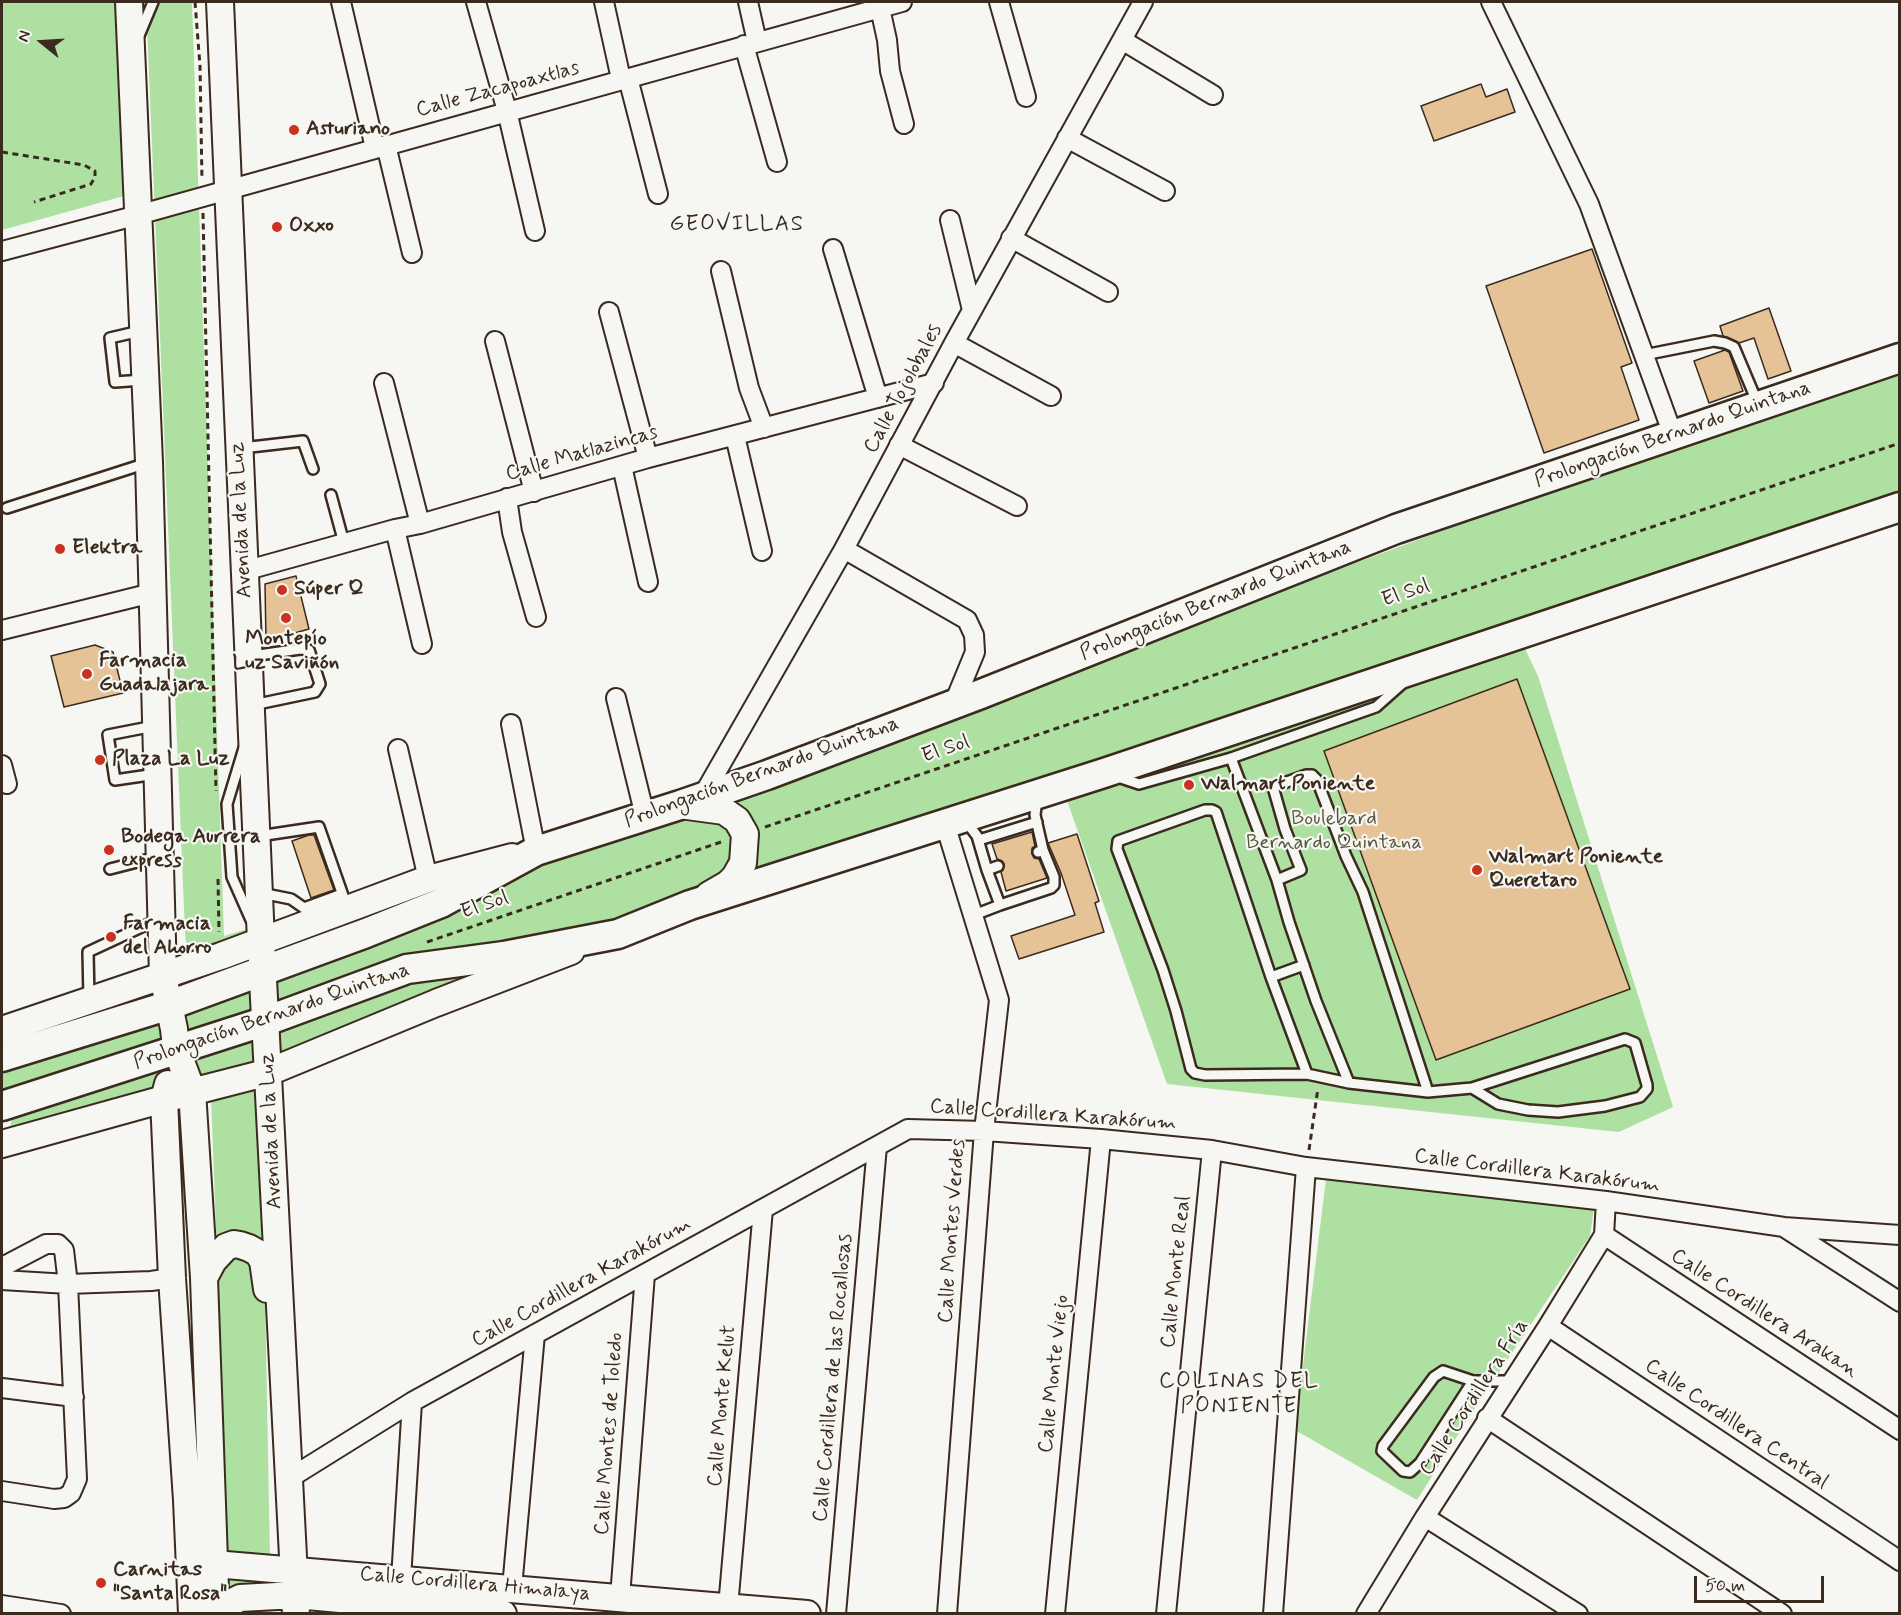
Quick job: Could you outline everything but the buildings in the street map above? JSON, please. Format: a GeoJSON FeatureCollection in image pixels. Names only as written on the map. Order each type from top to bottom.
{"type":"FeatureCollection","features":[{"type":"Feature","properties":{"kind":"main road"},"geometry":{"type":"LineString","coordinates":[[129,2],[149,462],[163,976],[176,1048],[192,1091],[204,1278],[214,1564],[207,1613]]}},
{"type":"Feature","properties":{"kind":"main road","name":"Avenida de la Luz"},"geometry":{"type":"LineString","coordinates":[[220,2],[258,893],[296,1604]]}},
{"type":"Feature","properties":{"kind":"main road","name":"Prolongación Bernardo Quintana"},"geometry":{"type":"LineString","coordinates":[[2,1026],[89,1001],[261,941],[310,914],[345,901],[536,851],[767,775],[981,694],[1396,529],[1899,358]]}},
{"type":"Feature","properties":{"kind":"main road","name":"Prolongación Bernardo Quintana"},"geometry":{"type":"LineString","coordinates":[[2,1144],[269,1072],[435,1003],[690,905],[1037,808],[1104,773],[1899,507]]}},
{"type":"Feature","properties":{"kind":"main road"},"geometry":{"type":"LineString","coordinates":[[690,905],[728,884],[735,877],[743,863],[745,834],[737,820],[724,811],[691,801]]}},
{"type":"Feature","properties":{"kind":"main road","name":"Prolongación Bernardo Quintana"},"geometry":{"type":"LineString","coordinates":[[2,1057],[170,1005],[366,933],[441,903],[536,851]]}},
{"type":"Feature","properties":{"kind":"main road","name":"Prolongación Bernardo Quintana"},"geometry":{"type":"LineString","coordinates":[[2,1106],[50,1092],[176,1048],[266,1021],[407,969],[504,956],[618,934]]}},
{"type":"Feature","properties":{"kind":"main road"},"geometry":{"type":"LineString","coordinates":[[176,1048],[164,1099],[172,1278],[187,1500],[207,1613]]}},
{"type":"Feature","properties":{"kind":"main road"},"geometry":{"type":"LineString","coordinates":[[204,1278],[219,1253],[234,1244],[258,1253],[264,1261],[273,1394],[287,1431]]}},
{"type":"Feature","properties":{"kind":"main road","name":"Calle Cordillera Himalaya"},"geometry":{"type":"LineString","coordinates":[[214,1564],[295,1569],[807,1614]]}},
{"type":"Feature","properties":{"kind":"main road","name":"Calle Cordillera Himalaya"},"geometry":{"type":"LineString","coordinates":[[207,1613],[240,1598],[296,1604],[503,1614]]}},
{"type":"Feature","properties":{"kind":"street"},"geometry":{"type":"LineString","coordinates":[[340,2],[412,253]]}},
{"type":"Feature","properties":{"kind":"street"},"geometry":{"type":"LineString","coordinates":[[476,2],[507,111],[535,231]]}},
{"type":"Feature","properties":{"kind":"street"},"geometry":{"type":"LineString","coordinates":[[604,2],[658,194]]}},
{"type":"Feature","properties":{"kind":"street"},"geometry":{"type":"LineString","coordinates":[[748,2],[751,43],[777,162]]}},
{"type":"Feature","properties":{"kind":"street","name":"Calle Zacapoaxtlas"},"geometry":{"type":"LineString","coordinates":[[2,250],[138,215],[625,79],[871,7],[902,2]]}},
{"type":"Feature","properties":{"kind":"street"},"geometry":{"type":"LineString","coordinates":[[999,2],[1026,97]]}},
{"type":"Feature","properties":{"kind":"street","name":"Calle Tojolobales"},"geometry":{"type":"LineString","coordinates":[[691,801],[844,549],[1011,238],[1143,2]]}},
{"type":"Feature","properties":{"kind":"street"},"geometry":{"type":"LineString","coordinates":[[1491,2],[1589,204],[1673,435]]}},
{"type":"Feature","properties":{"kind":"street"},"geometry":{"type":"LineString","coordinates":[[871,7],[887,40],[890,71],[904,124]]}},
{"type":"Feature","properties":{"kind":"street"},"geometry":{"type":"LineString","coordinates":[[1122,40],[1213,94]]}},
{"type":"Feature","properties":{"kind":"street"},"geometry":{"type":"LineString","coordinates":[[1067,138],[1165,191]]}},
{"type":"Feature","properties":{"kind":"street"},"geometry":{"type":"LineString","coordinates":[[950,220],[972,310]]}},
{"type":"Feature","properties":{"kind":"street"},"geometry":{"type":"LineString","coordinates":[[1011,238],[1108,292]]}},
{"type":"Feature","properties":{"kind":"street"},"geometry":{"type":"LineString","coordinates":[[832,249],[878,398]]}},
{"type":"Feature","properties":{"kind":"street"},"geometry":{"type":"LineString","coordinates":[[721,271],[749,388],[764,428]]}},
{"type":"Feature","properties":{"kind":"street"},"geometry":{"type":"LineString","coordinates":[[609,312],[648,458]]}},
{"type":"Feature","properties":{"kind":"street"},"geometry":{"type":"LineString","coordinates":[[495,341],[534,492]]}},
{"type":"Feature","properties":{"kind":"street"},"geometry":{"type":"LineString","coordinates":[[954,343],[1051,396]]}},
{"type":"Feature","properties":{"kind":"street"},"geometry":{"type":"LineString","coordinates":[[384,383],[420,524]]}},
{"type":"Feature","properties":{"kind":"street","name":"Calle Matlazincas"},"geometry":{"type":"LineString","coordinates":[[244,571],[420,524],[648,458],[933,383]]}},
{"type":"Feature","properties":{"kind":"street"},"geometry":{"type":"LineString","coordinates":[[735,436],[762,551]]}},
{"type":"Feature","properties":{"kind":"street"},"geometry":{"type":"LineString","coordinates":[[899,446],[1017,506]]}},
{"type":"Feature","properties":{"kind":"street"},"geometry":{"type":"LineString","coordinates":[[622,466],[648,582]]}},
{"type":"Feature","properties":{"kind":"street"},"geometry":{"type":"LineString","coordinates":[[507,498],[512,532],[536,617]]}},
{"type":"Feature","properties":{"kind":"street"},"geometry":{"type":"LineString","coordinates":[[395,529],[422,644]]}},
{"type":"Feature","properties":{"kind":"street"},"geometry":{"type":"LineString","coordinates":[[844,549],[967,620],[974,635],[975,652],[954,703]]}},
{"type":"Feature","properties":{"kind":"street"},"geometry":{"type":"LineString","coordinates":[[2,630],[153,593]]}},
{"type":"Feature","properties":{"kind":"street"},"geometry":{"type":"LineString","coordinates":[[616,698],[645,816]]}},
{"type":"Feature","properties":{"kind":"street"},"geometry":{"type":"LineString","coordinates":[[511,724],[536,851]]}},
{"type":"Feature","properties":{"kind":"street"},"geometry":{"type":"LineString","coordinates":[[398,749],[428,879]]}},
{"type":"Feature","properties":{"kind":"street"},"geometry":{"type":"LineString","coordinates":[[2,765],[7,784]]}},
{"type":"Feature","properties":{"kind":"street","name":"Calle Montes Verdes"},"geometry":{"type":"LineString","coordinates":[[947,1614],[984,1131],[999,1000],[974,915],[962,828]]}},
{"type":"Feature","properties":{"kind":"street","name":"Calle Cordillera Karakórum"},"geometry":{"type":"LineString","coordinates":[[290,1478],[412,1402],[908,1129],[984,1131],[1101,1139],[1212,1150],[1306,1167],[1606,1202],[1784,1227],[1899,1234]]}},
{"type":"Feature","properties":{"kind":"street","name":"Calle Monte Viejo"},"geometry":{"type":"LineString","coordinates":[[1055,1614],[1101,1139]]}},
{"type":"Feature","properties":{"kind":"street","name":"Calle Cordillera de las Rocallosas"},"geometry":{"type":"LineString","coordinates":[[836,1614],[877,1146]]}},
{"type":"Feature","properties":{"kind":"street","name":"Calle Monte Real"},"geometry":{"type":"LineString","coordinates":[[1166,1614],[1212,1150]]}},
{"type":"Feature","properties":{"kind":"street"},"geometry":{"type":"LineString","coordinates":[[1272,1614],[1306,1167]]}},
{"type":"Feature","properties":{"kind":"street","name":"Calle Cordillera Fría"},"geometry":{"type":"LineString","coordinates":[[1366,1614],[1604,1235],[1606,1202]]}},
{"type":"Feature","properties":{"kind":"street","name":"Calle Monte Kelut"},"geometry":{"type":"LineString","coordinates":[[728,1606],[763,1209]]}},
{"type":"Feature","properties":{"kind":"street"},"geometry":{"type":"LineString","coordinates":[[1784,1227],[1899,1302]]}},
{"type":"Feature","properties":{"kind":"street","name":"Calle Cordillera Arakan"},"geometry":{"type":"LineString","coordinates":[[1604,1235],[1899,1430]]}},
{"type":"Feature","properties":{"kind":"street"},"geometry":{"type":"LineString","coordinates":[[2,1267],[46,1244],[58,1244],[64,1250],[68,1284],[77,1479],[71,1493],[64,1498],[2,1491]]}},
{"type":"Feature","properties":{"kind":"street","name":"Calle Montes de Toledo"},"geometry":{"type":"LineString","coordinates":[[620,1598],[645,1274]]}},
{"type":"Feature","properties":{"kind":"street"},"geometry":{"type":"LineString","coordinates":[[2,1280],[68,1284],[172,1278]]}},
{"type":"Feature","properties":{"kind":"street","name":"Calle Cordillera Central"},"geometry":{"type":"LineString","coordinates":[[1548,1326],[1899,1561]]}},
{"type":"Feature","properties":{"kind":"street"},"geometry":{"type":"LineString","coordinates":[[512,1588],[535,1334]]}},
{"type":"Feature","properties":{"kind":"street"},"geometry":{"type":"LineString","coordinates":[[2,1388],[74,1397]]}},
{"type":"Feature","properties":{"kind":"street"},"geometry":{"type":"LineString","coordinates":[[401,1579],[412,1402]]}},
{"type":"Feature","properties":{"kind":"street"},"geometry":{"type":"LineString","coordinates":[[1487,1418],[1782,1614]]}},
{"type":"Feature","properties":{"kind":"street"},"geometry":{"type":"LineString","coordinates":[[1425,1517],[1578,1614]]}},
{"type":"Feature","properties":{"kind":"street"},"geometry":{"type":"LineString","coordinates":[[2,1605],[61,1614]]}},
{"type":"Feature","properties":{"kind":"lane"},"geometry":{"type":"LineString","coordinates":[[132,54],[153,2]]}},
{"type":"Feature","properties":{"kind":"lane"},"geometry":{"type":"LineString","coordinates":[[1644,355],[1714,341],[1725,343],[1734,347],[1759,406]]}},
{"type":"Feature","properties":{"kind":"lane"},"geometry":{"type":"LineString","coordinates":[[239,449],[303,441],[313,469]]}},
{"type":"Feature","properties":{"kind":"lane"},"geometry":{"type":"LineString","coordinates":[[7,508],[149,462]]}},
{"type":"Feature","properties":{"kind":"lane"},"geometry":{"type":"LineString","coordinates":[[331,495],[344,543]]}},
{"type":"Feature","properties":{"kind":"lane"},"geometry":{"type":"LineString","coordinates":[[248,656],[300,649],[309,650],[320,684],[315,692],[251,715],[227,804],[232,877],[261,941]]}},
{"type":"Feature","properties":{"kind":"lane"},"geometry":{"type":"LineString","coordinates":[[1104,773],[1139,784],[1231,758],[1376,707],[1421,667]]}},
{"type":"Feature","properties":{"kind":"lane"},"geometry":{"type":"LineString","coordinates":[[156,725],[108,735],[115,780],[158,773]]}},
{"type":"Feature","properties":{"kind":"lane"},"geometry":{"type":"LineString","coordinates":[[1231,758],[1277,879],[1304,965],[1348,1083]]}},
{"type":"Feature","properties":{"kind":"lane"},"geometry":{"type":"LineString","coordinates":[[1277,879],[1301,870],[1285,830],[1273,787],[1312,775],[1317,780],[1346,856],[1363,892],[1428,1092]]}},
{"type":"Feature","properties":{"kind":"lane"},"geometry":{"type":"LineString","coordinates":[[974,915],[1052,888],[1054,885],[1054,877],[1041,851],[1037,808]]}},
{"type":"Feature","properties":{"kind":"lane"},"geometry":{"type":"LineString","coordinates":[[1307,1074],[1271,977],[1216,812],[1205,810],[1116,842],[1116,849],[1132,887],[1176,1011],[1191,1069],[1195,1073],[1205,1075],[1307,1074],[1348,1083],[1428,1092],[1472,1088],[1625,1039],[1635,1043],[1647,1085],[1640,1097],[1605,1106],[1558,1112],[1528,1110],[1498,1104],[1472,1088]]}},
{"type":"Feature","properties":{"kind":"lane"},"geometry":{"type":"LineString","coordinates":[[256,836],[319,827],[345,901]]}},
{"type":"Feature","properties":{"kind":"lane"},"geometry":{"type":"LineString","coordinates":[[962,828],[987,870],[1000,905]]}},
{"type":"Feature","properties":{"kind":"lane"},"geometry":{"type":"LineString","coordinates":[[110,869],[160,856]]}},
{"type":"Feature","properties":{"kind":"lane"},"geometry":{"type":"LineString","coordinates":[[987,870],[999,866]]}},
{"type":"Feature","properties":{"kind":"lane"},"geometry":{"type":"LineString","coordinates":[[258,893],[291,899],[310,914]]}},
{"type":"Feature","properties":{"kind":"lane"},"geometry":{"type":"LineString","coordinates":[[89,1001],[88,952],[162,918]]}},
{"type":"Feature","properties":{"kind":"lane"},"geometry":{"type":"LineString","coordinates":[[1271,977],[1304,965]]}},
{"type":"Feature","properties":{"kind":"lane"},"geometry":{"type":"LineString","coordinates":[[1473,1381],[1420,1463],[1410,1472],[1403,1471],[1382,1451],[1383,1446],[1434,1377],[1443,1371],[1473,1381],[1512,1381]]}},
{"type":"Feature","properties":{"kind":"path"},"geometry":{"type":"LineString","coordinates":[[195,2],[200,66],[216,802]]}},
{"type":"Feature","properties":{"kind":"path"},"geometry":{"type":"LineString","coordinates":[[2,152],[84,165],[94,171],[95,177],[91,184],[34,202]]}},
{"type":"Feature","properties":{"kind":"path","name":"El Sol"},"geometry":{"type":"LineString","coordinates":[[421,944],[1899,443]]}},
{"type":"Feature","properties":{"kind":"path"},"geometry":{"type":"LineString","coordinates":[[218,873],[219,932]]}},
{"type":"Feature","properties":{"kind":"path"},"geometry":{"type":"LineString","coordinates":[[1306,1167],[1320,1077]]}},
{"type":"Feature","properties":{"kind":"green space"},"geometry":{"type":"Polygon","coordinates":[[[2,2],[117,2],[124,196],[2,230],[2,2]]]}},
{"type":"Feature","properties":{"kind":"green space","name":"Boulebard Bernardo Quintana"},"geometry":{"type":"Polygon","coordinates":[[[146,2],[192,2],[224,936],[879,741],[1669,446],[1899,369],[1899,497],[1515,628],[1538,676],[1673,1107],[1619,1132],[1167,1084],[1058,775],[838,846],[261,1083],[271,1613],[225,1614],[230,1602],[211,1096],[10,1127],[15,1107],[2,1100],[2,1066],[191,998],[185,932],[146,2]]]}},
{"type":"Feature","properties":{"kind":"green space"},"geometry":{"type":"Polygon","coordinates":[[[1326,1179],[1595,1201],[1590,1236],[1473,1411],[1417,1500],[1295,1430],[1326,1179]]]}},
{"type":"Feature","properties":{"kind":"place","name":"Asturiano"},"geometry":{"type":"Point","coordinates":[294,130]}},
{"type":"Feature","properties":{"kind":"place","name":"Oxxo"},"geometry":{"type":"Point","coordinates":[277,227]}},
{"type":"Feature","properties":{"kind":"place","name":"Elektra"},"geometry":{"type":"Point","coordinates":[60,549]}},
{"type":"Feature","properties":{"kind":"place","name":"Súper Q"},"geometry":{"type":"Point","coordinates":[282,590]}},
{"type":"Feature","properties":{"kind":"place","name":"Montepío Luz Saviñón"},"geometry":{"type":"Point","coordinates":[286,618]}},
{"type":"Feature","properties":{"kind":"place","name":"Farmacia Guadalajara"},"geometry":{"type":"Point","coordinates":[87,674]}},
{"type":"Feature","properties":{"kind":"place","name":"Plaza La Luz"},"geometry":{"type":"Point","coordinates":[100,760]}},
{"type":"Feature","properties":{"kind":"place","name":"Walmart Poniente"},"geometry":{"type":"Point","coordinates":[1189,785]}},
{"type":"Feature","properties":{"kind":"place","name":"Bodega Aurrera express"},"geometry":{"type":"Point","coordinates":[109,850]}},
{"type":"Feature","properties":{"kind":"place","name":"Walmart Poniente Queretaro"},"geometry":{"type":"Point","coordinates":[1477,870]}},
{"type":"Feature","properties":{"kind":"place","name":"Farmacia del Ahorro"},"geometry":{"type":"Point","coordinates":[111,937]}},
{"type":"Feature","properties":{"kind":"place","name":"Carnitas \"Santa Rosa\""},"geometry":{"type":"Point","coordinates":[101,1583]}},
{"type":"Feature","properties":{"kind":"district","name":"GEOVILLAS"},"geometry":{"type":"Point","coordinates":[737,225]}},
{"type":"Feature","properties":{"kind":"district","name":"COLINAS DEL PONIENTE"},"geometry":{"type":"Point","coordinates":[1239,1394]}}]}
